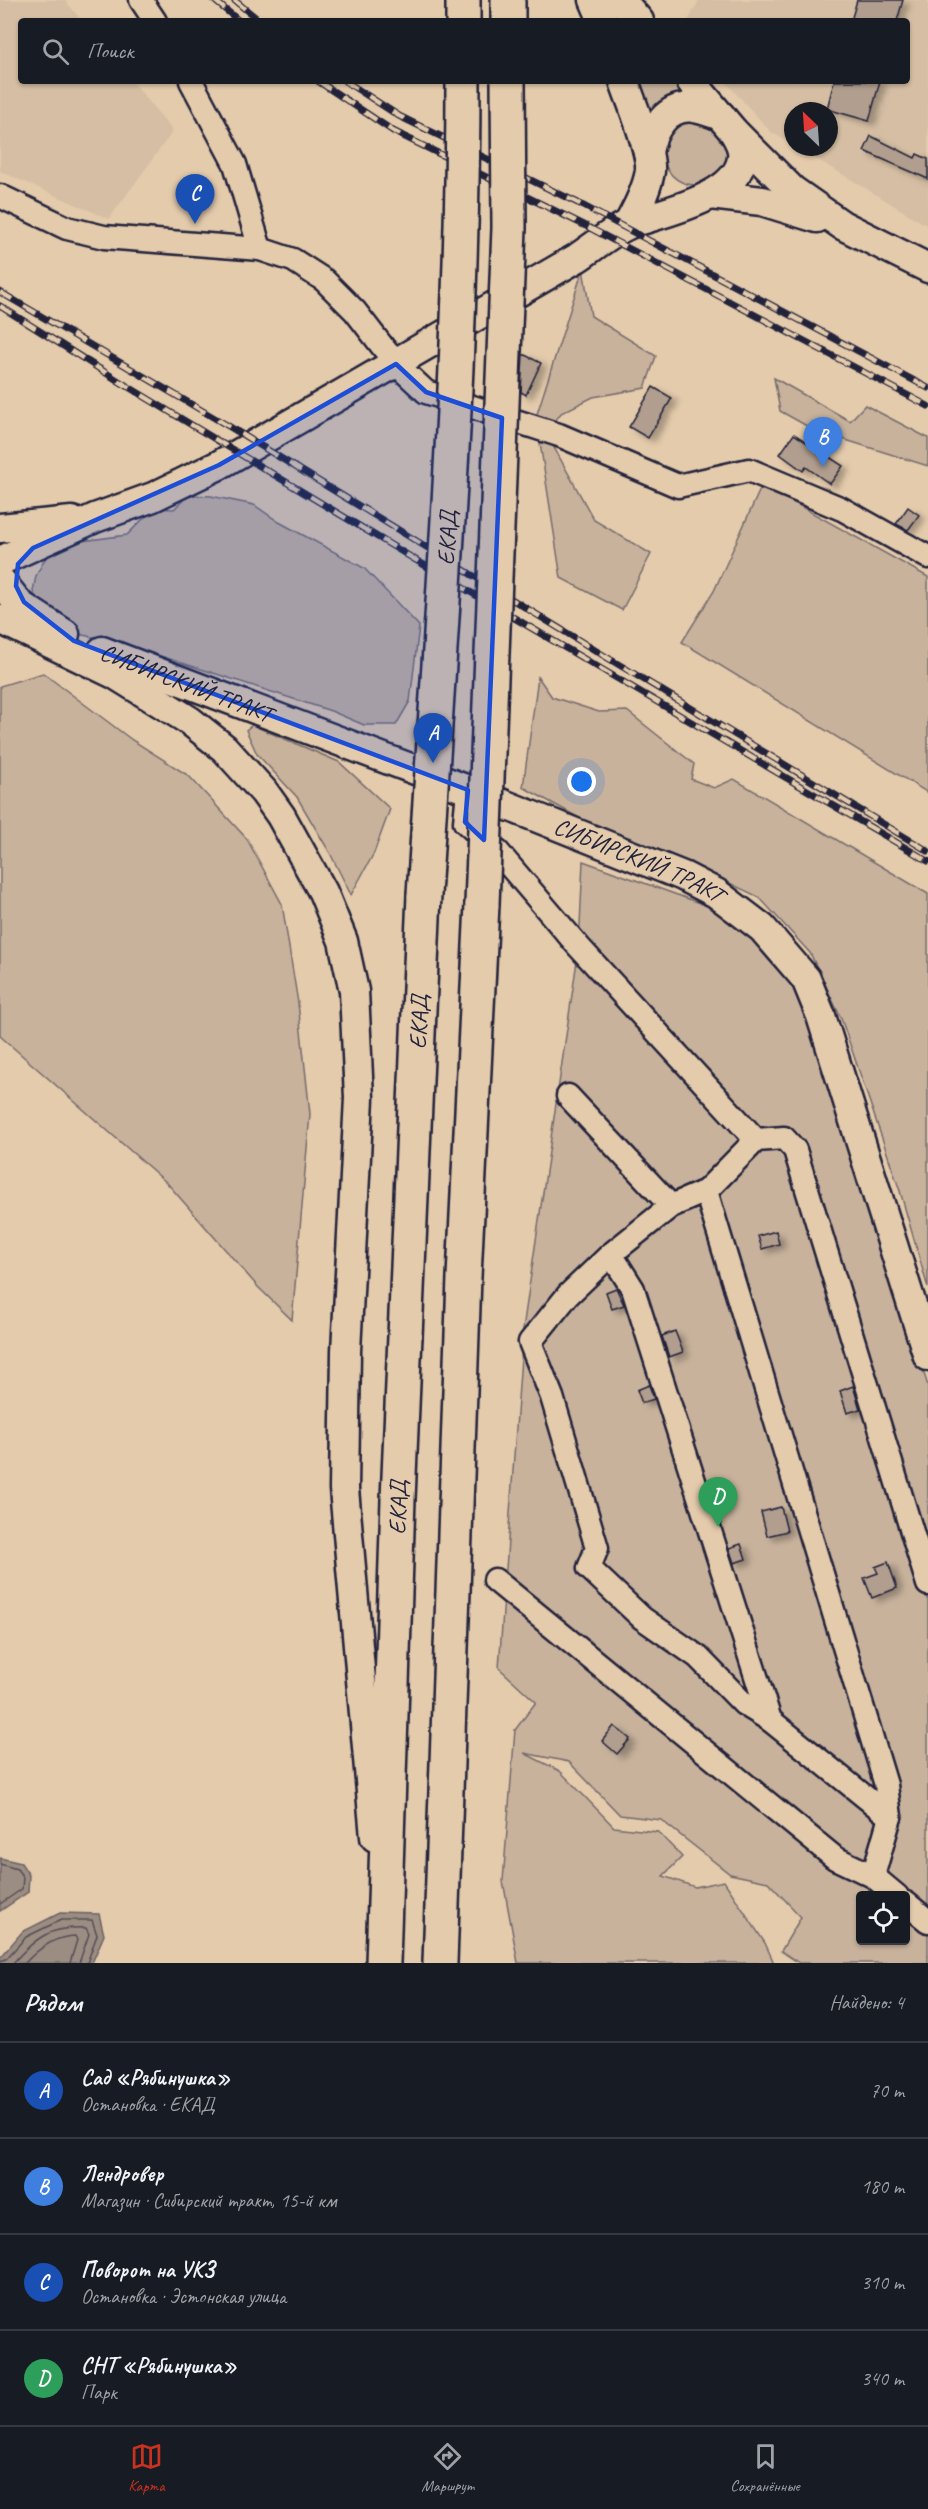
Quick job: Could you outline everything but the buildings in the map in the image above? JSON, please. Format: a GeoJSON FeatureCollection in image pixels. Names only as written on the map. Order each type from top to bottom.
{"type":"FeatureCollection","features":[{"type":"Feature","properties":{"kind":"highway"},"geometry":{"type":"LineString","coordinates":[[463,0],[463,18]]}},
{"type":"Feature","properties":{"kind":"highway"},"geometry":{"type":"LineString","coordinates":[[508,0],[508,18]]}},
{"type":"Feature","properties":{"kind":"highway","name":"ЕКАД"},"geometry":{"type":"LineString","coordinates":[[383,1950],[398,1487],[424,895],[449,504],[460,231],[463,84]]}},
{"type":"Feature","properties":{"kind":"highway","name":"ЕКАД"},"geometry":{"type":"LineString","coordinates":[[440,1963],[464,1277],[482,904],[508,252],[508,84]]}},
{"type":"Feature","properties":{"kind":"main road"},"geometry":{"type":"LineString","coordinates":[[594,0],[602,18]]}},
{"type":"Feature","properties":{"kind":"main road"},"geometry":{"type":"LineString","coordinates":[[621,0],[636,18]]}},
{"type":"Feature","properties":{"kind":"main road"},"geometry":{"type":"LineString","coordinates":[[625,84],[649,161],[659,182],[671,192],[684,197],[706,196],[762,201],[842,225]]}},
{"type":"Feature","properties":{"kind":"main road"},"geometry":{"type":"LineString","coordinates":[[693,84],[727,124],[792,190],[842,225],[928,268]]}},
{"type":"Feature","properties":{"kind":"main road"},"geometry":{"type":"LineString","coordinates":[[0,561],[95,518],[153,497],[219,465],[577,258],[629,224],[657,216],[706,196],[731,180],[738,171],[743,156],[741,144],[727,124],[693,107],[677,110],[664,118],[651,136],[649,161],[641,201],[629,224]]}},
{"type":"Feature","properties":{"kind":"main road"},"geometry":{"type":"LineString","coordinates":[[0,528],[95,518]]}},
{"type":"Feature","properties":{"kind":"main road"},"geometry":{"type":"LineString","coordinates":[[33,548],[18,564],[15,579],[19,593],[33,613]]}},
{"type":"Feature","properties":{"kind":"main road","name":"СИБИРСКИЙ ТРАКТ"},"geometry":{"type":"LineString","coordinates":[[0,580],[14,599],[74,641]]}},
{"type":"Feature","properties":{"kind":"main road"},"geometry":{"type":"LineString","coordinates":[[0,618],[125,680],[190,721],[224,748],[264,792],[281,816],[322,892],[343,941],[354,991],[359,1098],[346,1351],[344,1489],[383,1950]]}},
{"type":"Feature","properties":{"kind":"main road","name":"СИБИРСКИЙ ТРАКТ"},"geometry":{"type":"LineString","coordinates":[[0,618],[74,641],[468,790],[683,876],[716,892],[747,915],[776,942],[806,979],[821,1016],[928,1356]]}},
{"type":"Feature","properties":{"kind":"street"},"geometry":{"type":"LineString","coordinates":[[141,0],[153,18]]}},
{"type":"Feature","properties":{"kind":"street"},"geometry":{"type":"LineString","coordinates":[[193,84],[235,164],[260,249]]}},
{"type":"Feature","properties":{"kind":"street"},"geometry":{"type":"LineString","coordinates":[[0,196],[67,228],[104,237],[260,249],[293,260],[324,280],[355,311],[396,364],[426,392],[559,435],[678,486],[749,470],[842,509],[928,556]]}},
{"type":"Feature","properties":{"kind":"street"},"geometry":{"type":"LineString","coordinates":[[468,790],[465,822],[498,852],[579,947],[756,1140]]}},
{"type":"Feature","properties":{"kind":"street"},"geometry":{"type":"LineString","coordinates":[[568,1096],[671,1206]]}},
{"type":"Feature","properties":{"kind":"street"},"geometry":{"type":"LineString","coordinates":[[890,1817],[770,1720],[744,1704],[698,1657],[642,1618],[590,1568],[597,1548],[552,1397],[530,1342],[568,1295],[611,1254],[671,1206],[706,1191],[756,1140],[784,1138],[795,1150],[928,1584]]}},
{"type":"Feature","properties":{"kind":"street"},"geometry":{"type":"LineString","coordinates":[[706,1191],[886,1785],[890,1817],[873,1876]]}},
{"type":"Feature","properties":{"kind":"street"},"geometry":{"type":"LineString","coordinates":[[611,1254],[633,1289],[770,1720]]}},
{"type":"Feature","properties":{"kind":"street"},"geometry":{"type":"LineString","coordinates":[[495,1580],[835,1858],[873,1876],[891,1891]]}},
{"type":"Feature","properties":{"kind":"street"},"geometry":{"type":"LineString","coordinates":[[910,1906],[928,1921]]}},
{"type":"Feature","properties":{"kind":"highlighted area"},"geometry":{"type":"Polygon","coordinates":[[[396,364],[426,392],[502,418],[484,840],[465,822],[468,790],[74,641],[24,602],[16,586],[18,564],[33,548],[219,465],[396,364]]]}},
{"type":"Feature","properties":{"kind":"shaded area"},"geometry":{"type":"Polygon","coordinates":[[[0,0],[65,0],[80,18],[18,18],[18,84],[134,84],[173,131],[109,219],[0,171],[0,0]]]}},
{"type":"Feature","properties":{"kind":"shaded area"},"geometry":{"type":"Polygon","coordinates":[[[699,0],[928,0],[928,226],[812,156],[838,156],[838,102],[784,102],[784,140],[771,132],[728,84],[910,84],[910,18],[690,18],[699,0]]]}},
{"type":"Feature","properties":{"kind":"shaded area"},"geometry":{"type":"Polygon","coordinates":[[[634,84],[679,84],[685,91],[660,101],[645,114],[634,84]]]}},
{"type":"Feature","properties":{"kind":"shaded area"},"geometry":{"type":"Polygon","coordinates":[[[695,121],[707,123],[718,130],[725,141],[727,153],[725,165],[718,176],[707,183],[695,185],[683,183],[672,176],[665,165],[663,153],[665,141],[672,130],[683,123],[695,121]]]}},
{"type":"Feature","properties":{"kind":"shaded area"},"geometry":{"type":"Polygon","coordinates":[[[583,269],[591,316],[656,356],[645,388],[593,397],[561,413],[546,433],[594,520],[651,554],[622,610],[561,578],[536,417],[583,269]]]}},
{"type":"Feature","properties":{"kind":"shaded area"},"geometry":{"type":"Polygon","coordinates":[[[774,378],[850,421],[865,405],[928,438],[928,466],[814,430],[780,411],[774,378]]]}},
{"type":"Feature","properties":{"kind":"shaded area"},"geometry":{"type":"Polygon","coordinates":[[[762,485],[928,577],[928,793],[682,642],[714,591],[762,485]]]}},
{"type":"Feature","properties":{"kind":"shaded area"},"geometry":{"type":"Polygon","coordinates":[[[188,495],[211,496],[254,505],[279,522],[364,568],[419,626],[410,701],[396,725],[364,725],[331,711],[117,642],[68,632],[41,611],[33,591],[36,576],[45,559],[60,544],[127,535],[154,508],[174,509],[188,495]]]}},
{"type":"Feature","properties":{"kind":"shaded area"},"geometry":{"type":"Polygon","coordinates":[[[43,673],[132,740],[189,776],[247,839],[282,904],[298,1003],[310,1114],[292,1320],[258,1287],[167,1183],[0,1036],[0,686],[43,673]]]}},
{"type":"Feature","properties":{"kind":"shaded area"},"geometry":{"type":"Polygon","coordinates":[[[538,677],[552,697],[599,712],[627,711],[694,764],[691,779],[714,788],[734,779],[928,894],[928,1288],[900,1191],[841,1018],[810,953],[759,897],[685,862],[612,836],[523,787],[538,677]]]}},
{"type":"Feature","properties":{"kind":"shaded area"},"geometry":{"type":"Polygon","coordinates":[[[252,725],[339,762],[390,809],[374,853],[351,895],[330,853],[297,797],[257,754],[246,730],[252,725]]]}},
{"type":"Feature","properties":{"kind":"shaded area"},"geometry":{"type":"Polygon","coordinates":[[[583,861],[741,918],[810,1008],[928,1386],[928,1963],[799,1963],[781,1951],[801,1917],[768,1882],[730,1874],[661,1820],[620,1815],[569,1762],[524,1753],[560,1771],[614,1827],[658,1832],[682,1857],[663,1876],[695,1887],[724,1881],[765,1943],[774,1963],[518,1963],[503,1881],[515,1730],[536,1702],[499,1668],[523,1329],[579,947],[583,861]]]}},
{"type":"Feature","properties":{"kind":"water"},"geometry":{"type":"Polygon","coordinates":[[[0,1858],[21,1863],[29,1875],[28,1892],[0,1911],[0,1858]]]}},
{"type":"Feature","properties":{"kind":"water"},"geometry":{"type":"Polygon","coordinates":[[[60,1913],[99,1914],[104,1935],[92,1963],[0,1963],[0,1958],[22,1932],[60,1913]]]}},
{"type":"Feature","properties":{"kind":"railway"},"geometry":{"type":"LineString","coordinates":[[214,0],[235,18]]}},
{"type":"Feature","properties":{"kind":"railway"},"geometry":{"type":"LineString","coordinates":[[234,0],[256,18]]}},
{"type":"Feature","properties":{"kind":"railway"},"geometry":{"type":"LineString","coordinates":[[322,84],[393,131],[586,226],[928,406]]}},
{"type":"Feature","properties":{"kind":"railway"},"geometry":{"type":"LineString","coordinates":[[350,84],[399,116],[578,203],[928,388]]}},
{"type":"Feature","properties":{"kind":"railway"},"geometry":{"type":"LineString","coordinates":[[0,292],[230,427],[928,851]]}},
{"type":"Feature","properties":{"kind":"railway"},"geometry":{"type":"LineString","coordinates":[[0,306],[122,383],[414,559],[928,861]]}},
{"type":"Feature","properties":{"kind":"place","name":"Поворот на УКЗ"},"geometry":{"type":"Point","coordinates":[195,224]}},
{"type":"Feature","properties":{"kind":"place","name":"Лендровер"},"geometry":{"type":"Point","coordinates":[823,467]}},
{"type":"Feature","properties":{"kind":"place","name":"Сад «Рябинушка»"},"geometry":{"type":"Point","coordinates":[433,763]}},
{"type":"Feature","properties":{"kind":"place","name":"СНТ «Рябинушка»"},"geometry":{"type":"Point","coordinates":[718,1527]}}]}
